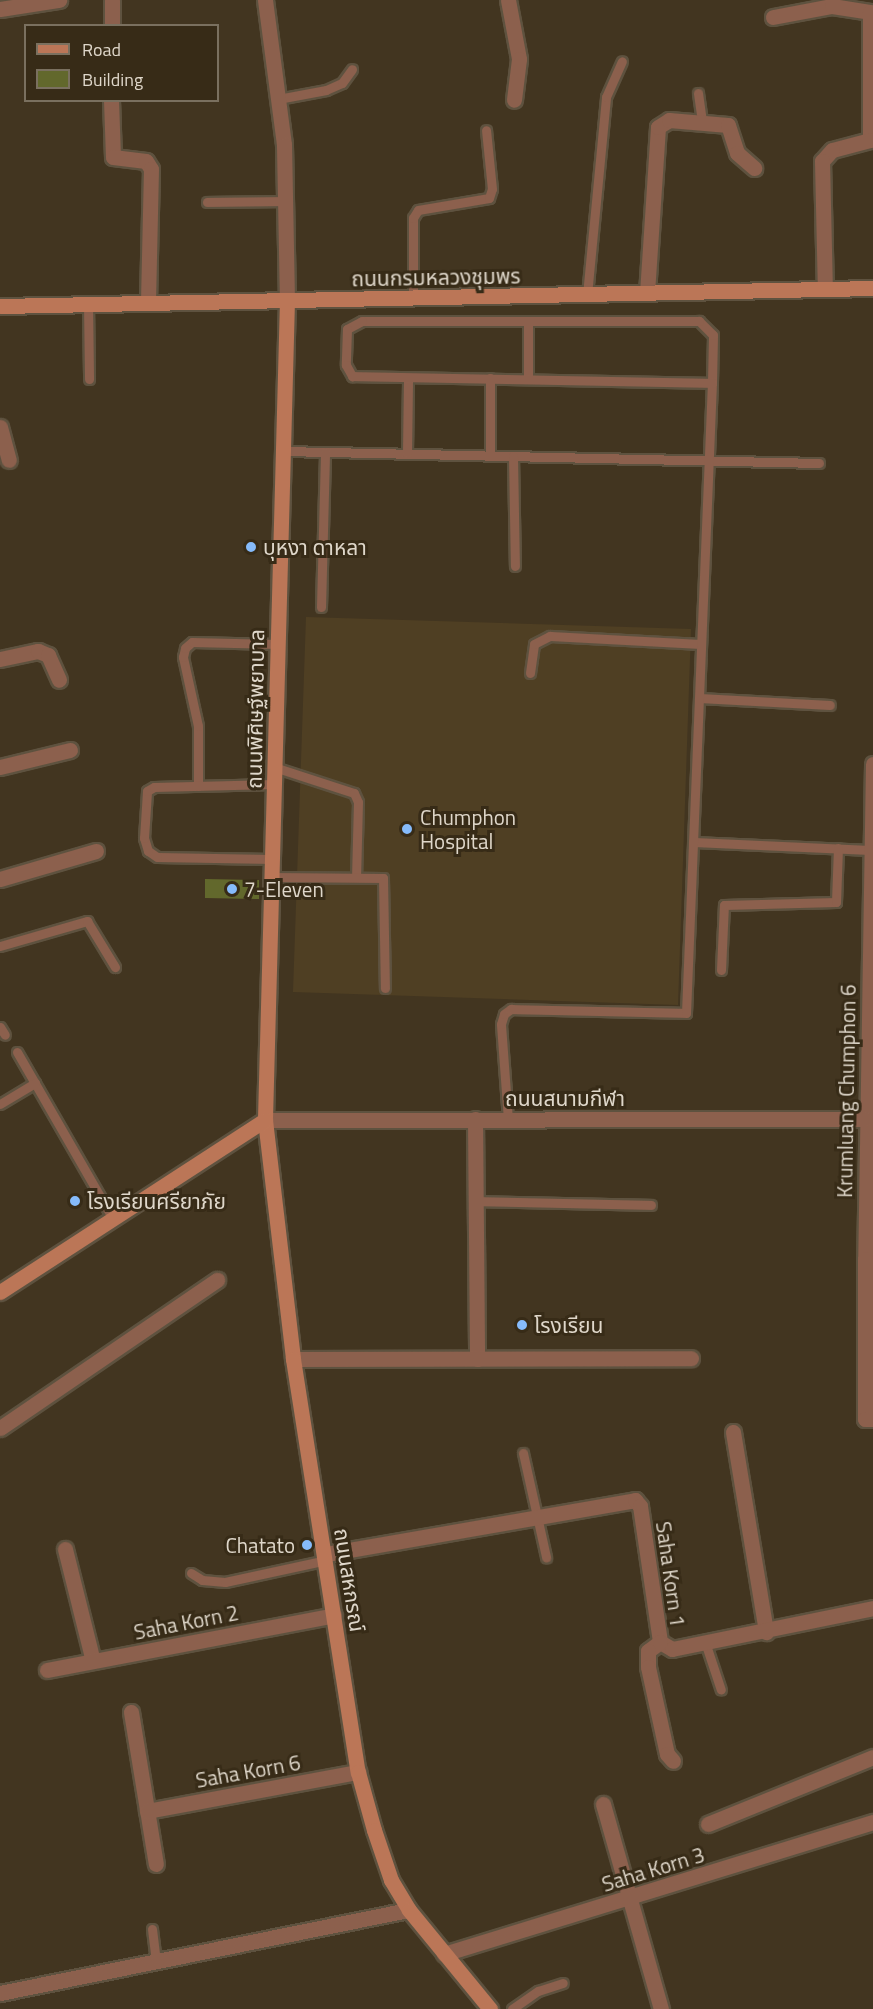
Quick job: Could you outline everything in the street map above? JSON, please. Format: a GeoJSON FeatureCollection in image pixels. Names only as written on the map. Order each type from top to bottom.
{"type":"FeatureCollection","features":[{"type":"Feature","properties":{"kind":"street"},"geometry":{"type":"LineString","coordinates":[[0,9],[58,0]]}},
{"type":"Feature","properties":{"kind":"street"},"geometry":{"type":"LineString","coordinates":[[112,0],[112,24]]}},
{"type":"Feature","properties":{"kind":"street"},"geometry":{"type":"LineString","coordinates":[[265,0],[278,99],[285,201],[287,300]]}},
{"type":"Feature","properties":{"kind":"street"},"geometry":{"type":"LineString","coordinates":[[508,0],[519,59],[514,100]]}},
{"type":"Feature","properties":{"kind":"street"},"geometry":{"type":"LineString","coordinates":[[773,16],[821,6],[870,12],[872,139],[832,150],[822,161],[825,289]]}},
{"type":"Feature","properties":{"kind":"street"},"geometry":{"type":"LineString","coordinates":[[111,102],[113,157],[146,161],[151,170],[148,303]]}},
{"type":"Feature","properties":{"kind":"street"},"geometry":{"type":"LineString","coordinates":[[647,293],[658,127],[669,120],[728,125],[737,153],[754,168]]}},
{"type":"Feature","properties":{"kind":"street","name":"ถนนกรมหลวงชุมพร"},"geometry":{"type":"LineString","coordinates":[[0,306],[873,288]]}},
{"type":"Feature","properties":{"kind":"street","name":"ถนนพิศิษฐ์พยาบาล"},"geometry":{"type":"LineString","coordinates":[[265,1120],[287,300]]}},
{"type":"Feature","properties":{"kind":"street"},"geometry":{"type":"LineString","coordinates":[[0,427],[9,460]]}},
{"type":"Feature","properties":{"kind":"street"},"geometry":{"type":"LineString","coordinates":[[0,659],[38,651],[48,655],[59,680]]}},
{"type":"Feature","properties":{"kind":"street"},"geometry":{"type":"LineString","coordinates":[[0,767],[70,750]]}},
{"type":"Feature","properties":{"kind":"street","name":"Krumluang Chumphon 6"},"geometry":{"type":"LineString","coordinates":[[869,1419],[869,1259],[865,1119],[871,946],[873,764]]}},
{"type":"Feature","properties":{"kind":"street"},"geometry":{"type":"LineString","coordinates":[[0,879],[96,851]]}},
{"type":"Feature","properties":{"kind":"street"},"geometry":{"type":"LineString","coordinates":[[475,1119],[477,1359]]}},
{"type":"Feature","properties":{"kind":"street","name":"ถนนสนามกีฬา"},"geometry":{"type":"LineString","coordinates":[[265,1120],[865,1119]]}},
{"type":"Feature","properties":{"kind":"street"},"geometry":{"type":"LineString","coordinates":[[0,1292],[265,1120]]}},
{"type":"Feature","properties":{"kind":"street","name":"ถนนสหกรณ์"},"geometry":{"type":"LineString","coordinates":[[265,1120],[293,1359],[326,1557],[357,1772],[391,1880],[409,1910],[490,2009]]}},
{"type":"Feature","properties":{"kind":"street"},"geometry":{"type":"LineString","coordinates":[[0,1428],[217,1280]]}},
{"type":"Feature","properties":{"kind":"street"},"geometry":{"type":"LineString","coordinates":[[293,1359],[691,1358]]}},
{"type":"Feature","properties":{"kind":"street"},"geometry":{"type":"LineString","coordinates":[[734,1432],[766,1632]]}},
{"type":"Feature","properties":{"kind":"street","name":"Saha Korn 1"},"geometry":{"type":"LineString","coordinates":[[326,1557],[635,1500],[640,1506],[660,1642],[672,1649],[706,1645],[873,1608]]}},
{"type":"Feature","properties":{"kind":"street"},"geometry":{"type":"LineString","coordinates":[[66,1549],[93,1662]]}},
{"type":"Feature","properties":{"kind":"street","name":"Saha Korn 2"},"geometry":{"type":"LineString","coordinates":[[47,1670],[334,1615]]}},
{"type":"Feature","properties":{"kind":"street"},"geometry":{"type":"LineString","coordinates":[[660,1642],[648,1651],[648,1667],[667,1754],[673,1761]]}},
{"type":"Feature","properties":{"kind":"street"},"geometry":{"type":"LineString","coordinates":[[131,1712],[156,1864]]}},
{"type":"Feature","properties":{"kind":"street"},"geometry":{"type":"LineString","coordinates":[[708,1824],[873,1757]]}},
{"type":"Feature","properties":{"kind":"street","name":"Saha Korn 6"},"geometry":{"type":"LineString","coordinates":[[147,1811],[357,1772]]}},
{"type":"Feature","properties":{"kind":"street"},"geometry":{"type":"LineString","coordinates":[[603,1804],[661,2009]]}},
{"type":"Feature","properties":{"kind":"street","name":"Saha Korn 3"},"geometry":{"type":"LineString","coordinates":[[444,1954],[873,1822]]}},
{"type":"Feature","properties":{"kind":"street"},"geometry":{"type":"LineString","coordinates":[[0,1993],[409,1910]]}},
{"type":"Feature","properties":{"kind":"lane"},"geometry":{"type":"LineString","coordinates":[[587,295],[606,97],[622,61]]}},
{"type":"Feature","properties":{"kind":"lane"},"geometry":{"type":"LineString","coordinates":[[278,99],[326,90],[342,83],[352,69]]}},
{"type":"Feature","properties":{"kind":"lane"},"geometry":{"type":"LineString","coordinates":[[698,93],[702,122]]}},
{"type":"Feature","properties":{"kind":"lane"},"geometry":{"type":"LineString","coordinates":[[413,299],[413,218],[418,210],[482,202],[489,198],[492,189],[486,130]]}},
{"type":"Feature","properties":{"kind":"lane"},"geometry":{"type":"LineString","coordinates":[[207,202],[285,201]]}},
{"type":"Feature","properties":{"kind":"lane"},"geometry":{"type":"LineString","coordinates":[[88,304],[89,379]]}},
{"type":"Feature","properties":{"kind":"lane"},"geometry":{"type":"LineString","coordinates":[[508,1120],[501,1024],[504,1014],[511,1009],[686,1013],[712,383],[713,335],[699,321],[362,321],[347,329],[347,372],[408,378],[528,378],[712,383]]}},
{"type":"Feature","properties":{"kind":"lane"},"geometry":{"type":"LineString","coordinates":[[528,321],[528,378]]}},
{"type":"Feature","properties":{"kind":"lane"},"geometry":{"type":"LineString","coordinates":[[407,453],[408,378]]}},
{"type":"Feature","properties":{"kind":"lane"},"geometry":{"type":"LineString","coordinates":[[490,378],[490,455]]}},
{"type":"Feature","properties":{"kind":"lane"},"geometry":{"type":"LineString","coordinates":[[283,451],[819,463]]}},
{"type":"Feature","properties":{"kind":"lane"},"geometry":{"type":"LineString","coordinates":[[321,607],[325,452]]}},
{"type":"Feature","properties":{"kind":"lane"},"geometry":{"type":"LineString","coordinates":[[513,456],[515,566]]}},
{"type":"Feature","properties":{"kind":"lane"},"geometry":{"type":"LineString","coordinates":[[530,673],[534,644],[550,636],[701,644]]}},
{"type":"Feature","properties":{"kind":"lane"},"geometry":{"type":"LineString","coordinates":[[198,786],[198,726],[183,657],[185,648],[192,642],[278,644]]}},
{"type":"Feature","properties":{"kind":"lane"},"geometry":{"type":"LineString","coordinates":[[699,698],[830,705]]}},
{"type":"Feature","properties":{"kind":"lane"},"geometry":{"type":"LineString","coordinates":[[274,768],[354,793],[358,802],[356,876]]}},
{"type":"Feature","properties":{"kind":"lane"},"geometry":{"type":"LineString","coordinates":[[272,859],[157,857],[148,851],[144,838],[147,791],[154,787],[274,784]]}},
{"type":"Feature","properties":{"kind":"lane"},"geometry":{"type":"LineString","coordinates":[[693,842],[871,850]]}},
{"type":"Feature","properties":{"kind":"lane"},"geometry":{"type":"LineString","coordinates":[[721,970],[724,905],[836,902],[838,848]]}},
{"type":"Feature","properties":{"kind":"lane"},"geometry":{"type":"LineString","coordinates":[[271,876],[383,878],[386,887],[385,988]]}},
{"type":"Feature","properties":{"kind":"lane"},"geometry":{"type":"LineString","coordinates":[[0,946],[87,921],[115,968]]}},
{"type":"Feature","properties":{"kind":"lane"},"geometry":{"type":"LineString","coordinates":[[17,1053],[112,1219]]}},
{"type":"Feature","properties":{"kind":"lane"},"geometry":{"type":"LineString","coordinates":[[0,1104],[35,1083]]}},
{"type":"Feature","properties":{"kind":"lane"},"geometry":{"type":"LineString","coordinates":[[476,1201],[651,1205]]}},
{"type":"Feature","properties":{"kind":"lane"},"geometry":{"type":"LineString","coordinates":[[523,1453],[535,1518],[546,1557]]}},
{"type":"Feature","properties":{"kind":"lane"},"geometry":{"type":"LineString","coordinates":[[191,1572],[202,1580],[225,1582],[326,1557]]}},
{"type":"Feature","properties":{"kind":"lane"},"geometry":{"type":"LineString","coordinates":[[706,1645],[721,1690]]}},
{"type":"Feature","properties":{"kind":"lane"},"geometry":{"type":"LineString","coordinates":[[152,1929],[156,1962]]}},
{"type":"Feature","properties":{"kind":"lane"},"geometry":{"type":"LineString","coordinates":[[512,2009],[537,1991],[563,1983]]}},
{"type":"Feature","properties":{"kind":"shaded area"},"geometry":{"type":"Polygon","coordinates":[[[306,617],[691,629],[678,1005],[293,992],[306,617]]]}},
{"type":"Feature","properties":{"kind":"building","name":"7-Eleven"},"geometry":{"type":"Polygon","coordinates":[[[205,879],[259,880],[259,899],[205,898],[205,879]]]}},
{"type":"Feature","properties":{"kind":"place","name":"บุหงา ดาหลา"},"geometry":{"type":"Point","coordinates":[251,547]}},
{"type":"Feature","properties":{"kind":"place","name":"Chumphon Hospital"},"geometry":{"type":"Point","coordinates":[407,829]}},
{"type":"Feature","properties":{"kind":"place","name":"7-Eleven"},"geometry":{"type":"Point","coordinates":[232,889]}},
{"type":"Feature","properties":{"kind":"place","name":"โรงเรียนศรียาภัย"},"geometry":{"type":"Point","coordinates":[75,1201]}},
{"type":"Feature","properties":{"kind":"place","name":"โรงเรียน"},"geometry":{"type":"Point","coordinates":[522,1325]}},
{"type":"Feature","properties":{"kind":"place","name":"Chatato"},"geometry":{"type":"Point","coordinates":[307,1545]}}]}
